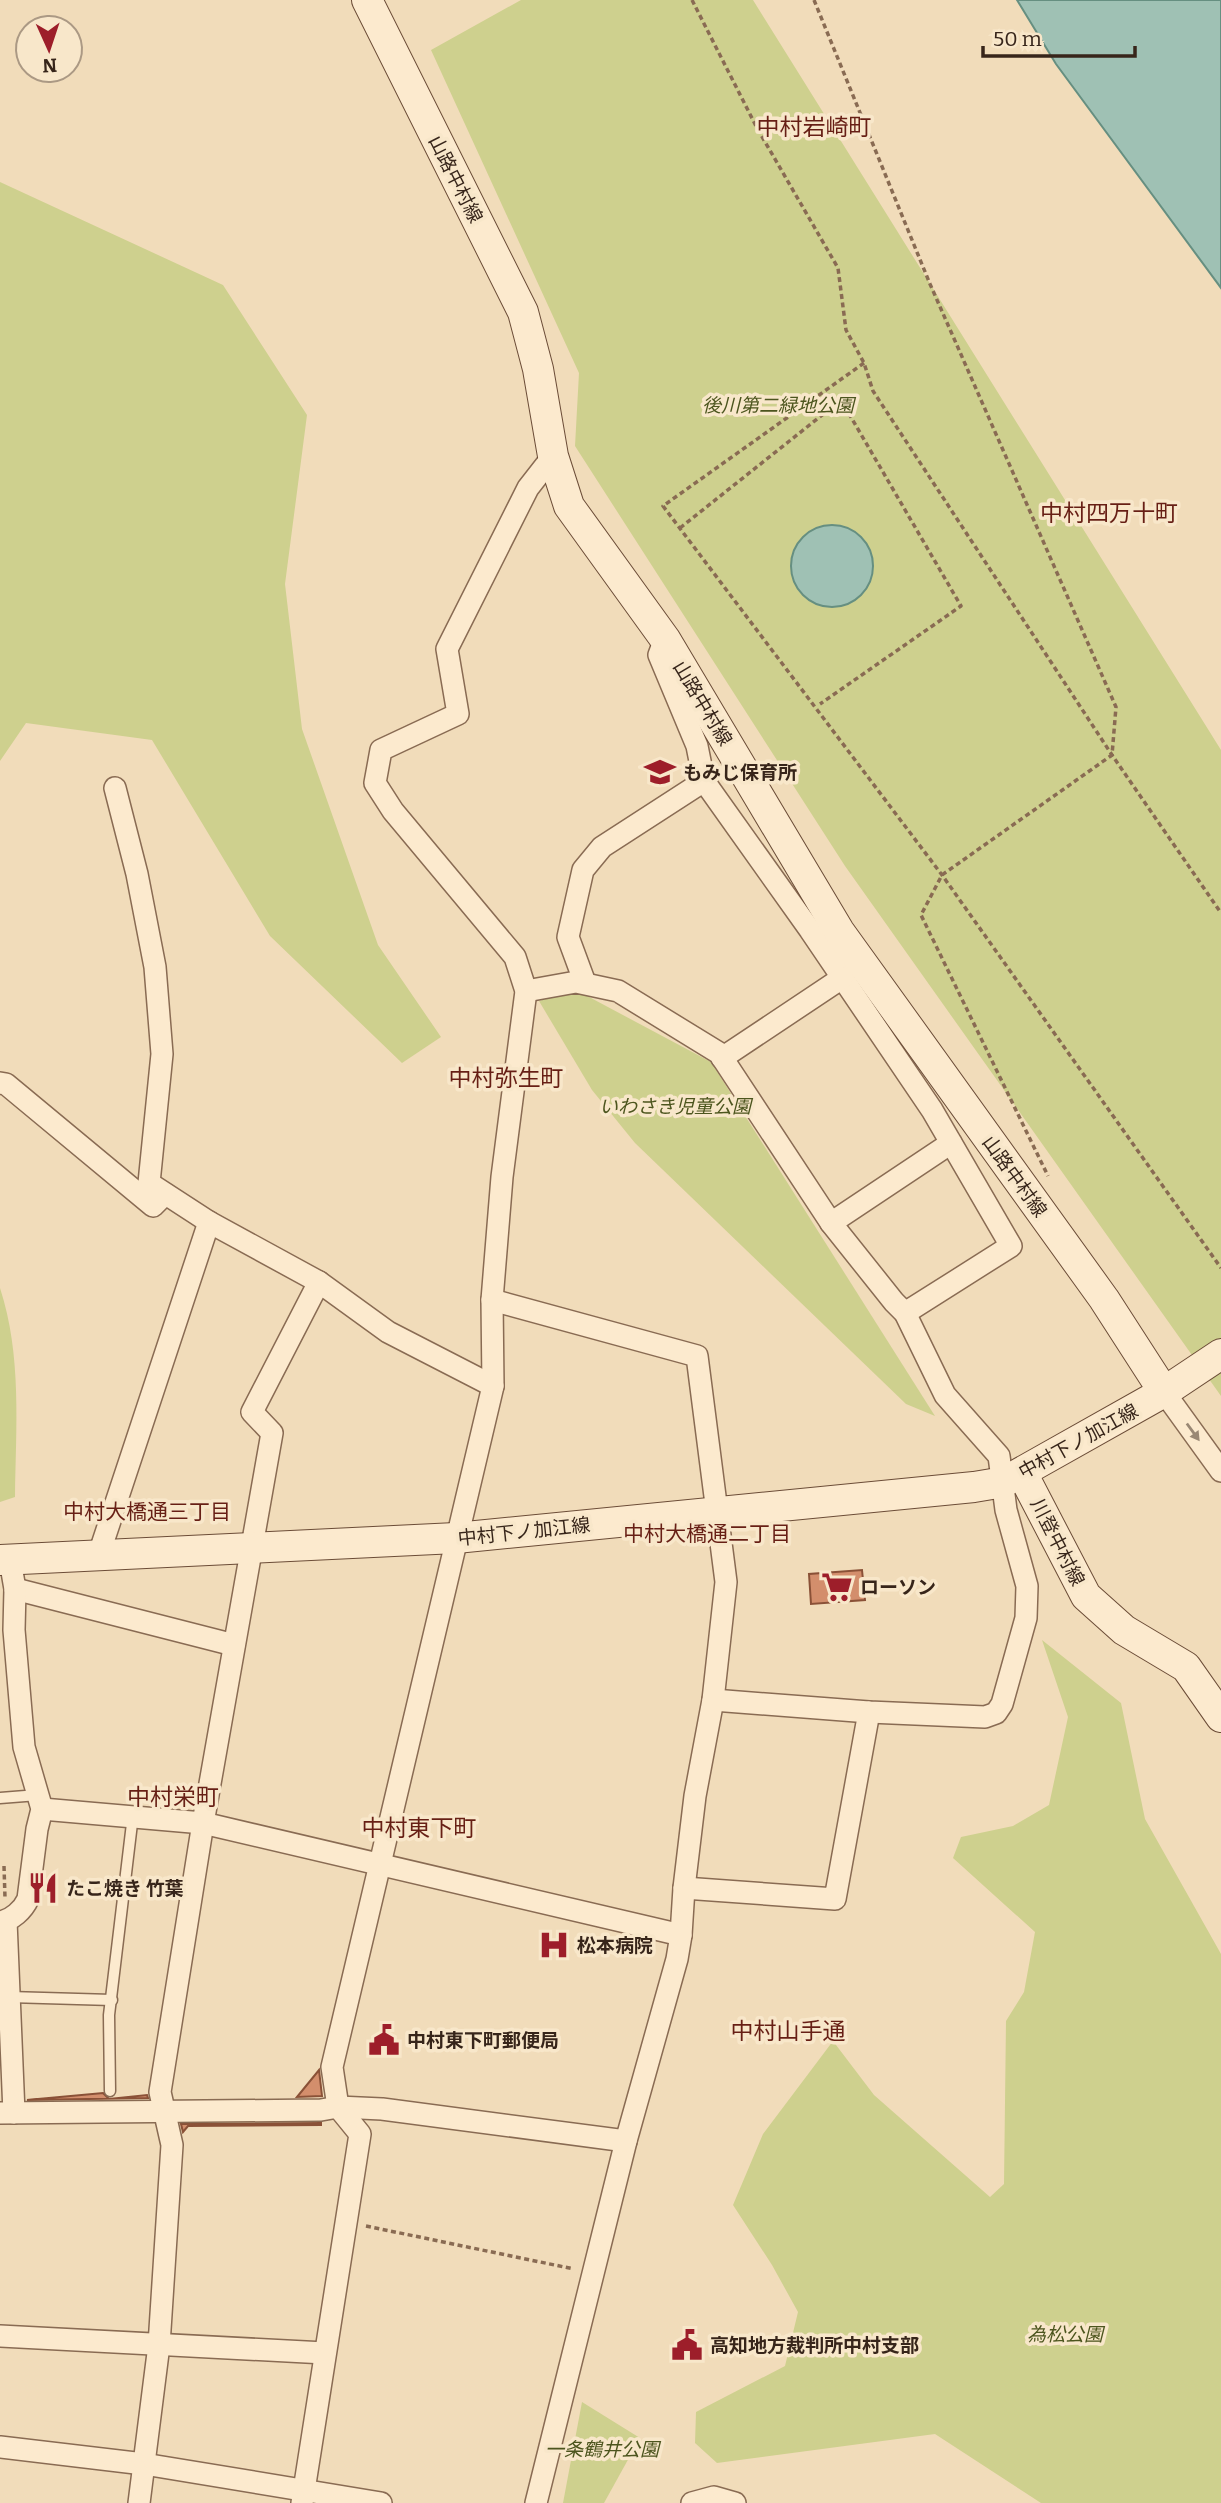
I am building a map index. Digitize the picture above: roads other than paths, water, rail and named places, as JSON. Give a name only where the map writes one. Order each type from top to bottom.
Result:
[{"type":"main road","name":"山路中村線","points":[[367,0],[523,312],[538,369],[553,456],[569,506],[665,639],[839,931],[1104,1299],[1174,1385]]},
{"type":"main road","name":"中村下ノ加江線","points":[[5,1560],[456,1538],[974,1487],[1013,1477],[1174,1385],[1221,1354]]},
{"type":"main road","name":"川登中村線","points":[[1013,1477],[1086,1596],[1124,1630],[1186,1667],[1221,1717]]},
{"type":"street","points":[[303,2496],[360,2134],[338,2107],[332,2067],[493,1386],[492,1300],[502,1177],[526,991],[515,957],[393,811],[375,783],[382,750],[458,714],[447,649],[528,488],[553,456]]},
{"type":"street","points":[[665,639],[659,656],[697,746],[705,781],[932,1110],[1011,1246],[905,1313]]},
{"type":"street","points":[[585,984],[568,937],[583,870],[602,847],[705,781]]},
{"type":"street","points":[[116,788],[137,874],[155,967],[162,1054],[149,1183],[209,1222],[319,1282],[388,1332],[493,1386]]},
{"type":"street","points":[[722,1058],[842,978]]},
{"type":"street","points":[[526,991],[576,982],[618,991],[719,1054],[831,1223],[905,1313],[945,1395],[999,1456],[1013,1477],[1006,1510],[1027,1586],[1026,1618],[1002,1704],[996,1713],[985,1717],[869,1712],[713,1700]]},
{"type":"street","points":[[0,1083],[6,1084],[153,1206],[164,1194]]},
{"type":"street","points":[[831,1223],[951,1143]]},
{"type":"street","points":[[99,1554],[209,1222]]},
{"type":"street","points":[[139,2503],[159,2345],[172,2144],[160,2092],[203,1823],[272,1433],[252,1412],[319,1282]]},
{"type":"street","points":[[492,1300],[697,1356],[726,1582],[713,1700],[695,1796],[677,1959],[626,2141],[536,2503]]},
{"type":"street","points":[[1174,1385],[1221,1471]]},
{"type":"street","points":[[5,1560],[15,1589],[14,1630],[24,1747],[40,1802],[28,1899],[24,1908],[3,1921],[9,1997],[7,2113],[110,2101],[164,2111],[321,2110],[338,2107],[382,2109],[626,2141]]},
{"type":"street","points":[[15,1589],[234,1645]]},
{"type":"street","points":[[684,1888],[835,1899],[869,1712]]},
{"type":"street","points":[[40,1802],[203,1823],[681,1935]]},
{"type":"street","points":[[0,2336],[325,2353]]},
{"type":"street","points":[[0,2447],[144,2464],[303,2496],[381,2503]]},
{"type":"street","points":[[692,2503],[714,2497],[734,2503]]},
{"type":"lane","points":[[0,1798],[40,1802]]},
{"type":"lane","points":[[110,2101],[109,2015],[133,1815]]},
{"type":"lane","points":[[9,1997],[111,2000]]},
{"type":"place","name":"もみじ保育所","points":[[660,772]]},
{"type":"place","name":"ローソン","points":[[837,1587]]},
{"type":"place","name":"たこ焼き 竹葉","points":[[43,1888]]},
{"type":"place","name":"松本病院","points":[[554,1945]]},
{"type":"place","name":"中村東下町郵便局","points":[[384,2040]]},
{"type":"place","name":"高知地方裁判所中村支部","points":[[687,2345]]},
{"type":"district","name":"中村岩崎町","points":[[814,127]]},
{"type":"district","name":"中村四万十町","points":[[1109,513]]},
{"type":"district","name":"中村弥生町","points":[[506,1078]]},
{"type":"district","name":"中村大橋通三丁目","points":[[147,1512]]},
{"type":"district","name":"中村大橋通二丁目","points":[[707,1534]]},
{"type":"district","name":"中村栄町","points":[[173,1797]]},
{"type":"district","name":"中村東下町","points":[[419,1828]]},
{"type":"district","name":"中村山手通","points":[[788,2031]]},
{"type":"park label","name":"後川第二緑地公園","points":[[778,405]]},
{"type":"park label","name":"いわさき児童公園","points":[[675,1106]]},
{"type":"park label","name":"為松公園","points":[[1065,2334]]},
{"type":"park label","name":"一条鶴井公園","points":[[602,2449]]}]
